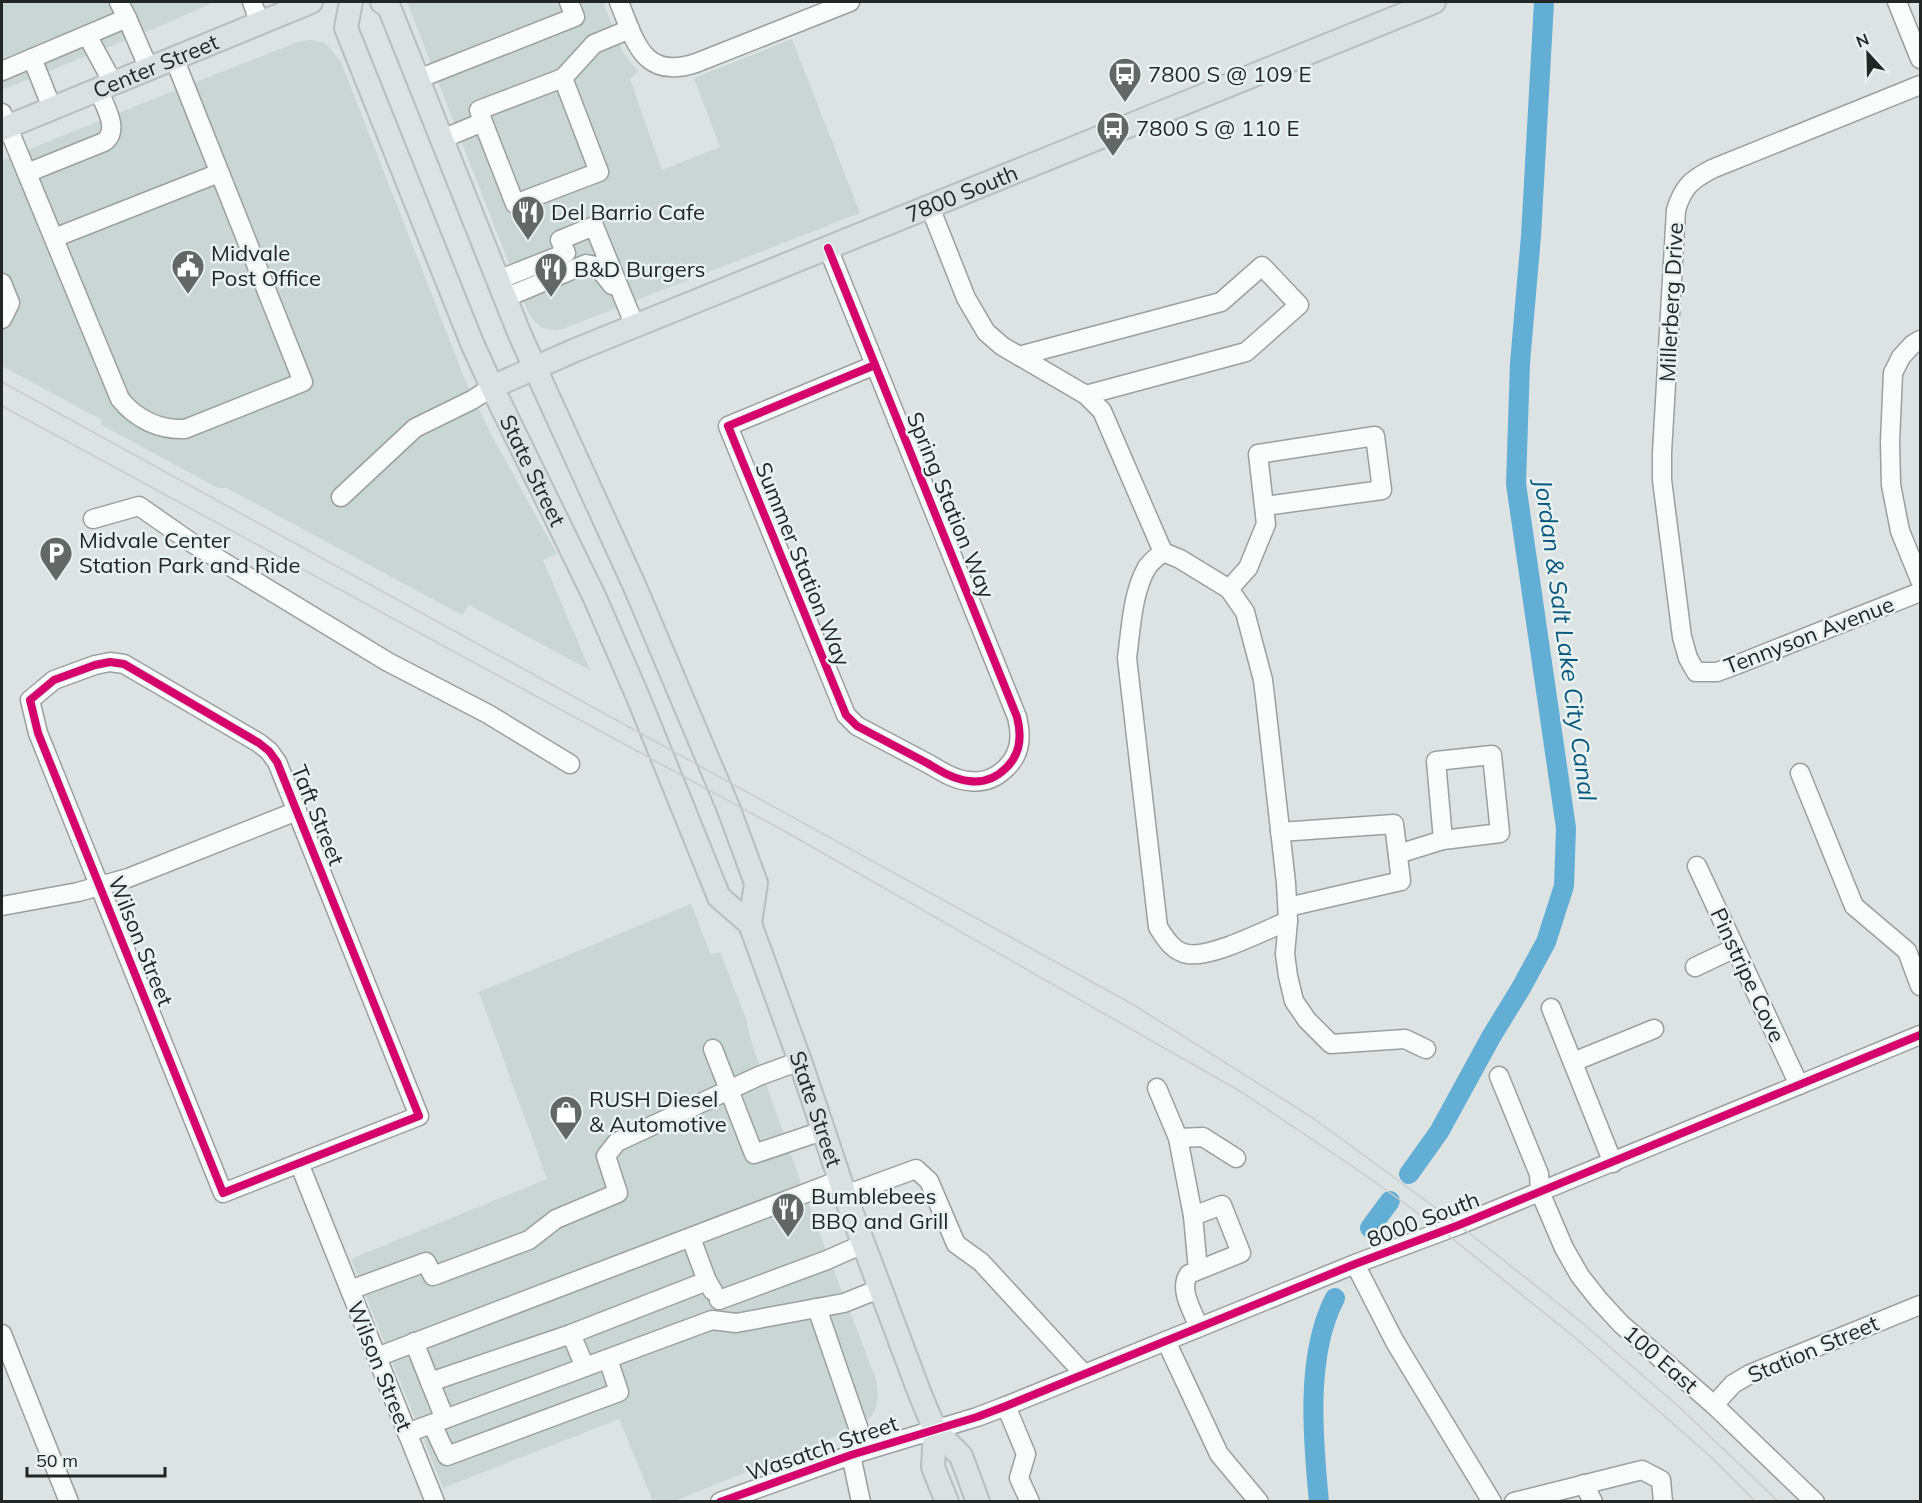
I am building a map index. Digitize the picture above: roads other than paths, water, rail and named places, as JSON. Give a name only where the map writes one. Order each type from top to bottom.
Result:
[{"type":"main road","name":"Center Street","points":[[3,123],[52,108],[311,2]]},
{"type":"main road","name":"State Street","points":[[351,2],[346,28],[429,237],[492,387],[594,596],[646,717],[718,897],[750,924]]},
{"type":"main road","name":"State Street","points":[[382,2],[389,7],[502,289],[635,587],[732,818],[756,883],[750,924],[800,1060],[842,1188],[935,1430],[961,1456],[978,1502]]},
{"type":"main road","name":"7800 South","points":[[492,387],[635,326],[1434,2]]},
{"type":"main road","name":"State Street","points":[[935,1430],[933,1467],[947,1502]]},
{"type":"street","points":[[119,2],[149,69]]},
{"type":"street","points":[[252,2],[260,23]]},
{"type":"street","points":[[619,2],[640,50],[648,60],[670,69],[696,63],[850,2]]},
{"type":"street","points":[[1897,2],[1920,59]]},
{"type":"street","points":[[418,79],[572,9]]},
{"type":"street","points":[[2,70],[126,18]]},
{"type":"street","points":[[562,78],[599,172],[515,204],[479,110],[562,78],[594,44],[630,29]]},
{"type":"street","points":[[27,173],[104,142],[110,137],[112,128],[105,86],[87,35]]},
{"type":"street","points":[[32,58],[52,108]]},
{"type":"street","points":[[3,123],[27,173],[116,392],[138,418],[173,429],[185,429],[303,382],[174,58]]},
{"type":"street","name":"Millerberg Drive","points":[[1696,672],[1688,658],[1682,637],[1662,480],[1676,210],[1681,196],[1687,185],[1712,169],[1920,85]]},
{"type":"street","points":[[442,139],[483,122]]},
{"type":"street","points":[[54,238],[219,173]]},
{"type":"street","points":[[930,207],[966,298],[986,332],[1002,346],[1086,395],[1102,411],[1162,552],[1180,559],[1230,589],[1245,612],[1263,681],[1288,914],[1285,954],[1294,1001],[1307,1020],[1331,1044],[1405,1039],[1426,1049]]},
{"type":"street","points":[[502,289],[566,254],[560,240],[594,226],[635,326]]},
{"type":"street","name":"Spring Station Way","points":[[828,248],[1017,717],[1020,732],[1019,748],[1012,763],[1001,774],[984,781],[967,782],[949,775],[857,726],[846,715]]},
{"type":"street","points":[[502,289],[586,264],[597,266],[607,281],[622,294]]},
{"type":"street","points":[[1020,356],[1221,302],[1262,266],[1299,305],[1246,352],[1086,395]]},
{"type":"street","points":[[2,283],[10,303],[2,319]]},
{"type":"street","points":[[1920,340],[1901,357],[1893,373],[1890,441],[1891,485],[1900,531],[1920,580]]},
{"type":"street","name":"Summer Station Way","points":[[846,715],[728,426],[875,365]]},
{"type":"street","points":[[341,497],[415,428],[472,400],[492,387]]},
{"type":"street","points":[[1230,589],[1248,568],[1266,524],[1258,454],[1375,436],[1382,490],[1264,506]]},
{"type":"street","points":[[93,519],[138,506],[192,543],[388,662],[482,711],[570,764]]},
{"type":"street","points":[[1162,552],[1147,567],[1140,583],[1127,658],[1158,927],[1169,944],[1186,954],[1205,954],[1288,914],[1401,881],[1394,824],[1280,832]]},
{"type":"street","name":"Tennyson Avenue","points":[[1696,672],[1717,672],[1920,592]]},
{"type":"street","name":"Taft Street","points":[[30,700],[54,680],[103,663],[124,664],[259,743],[277,762],[419,1116],[299,1163]]},
{"type":"street","name":"Wilson Street","points":[[30,700],[38,732],[223,1193],[299,1163],[435,1502]]},
{"type":"street","points":[[1398,854],[1443,840],[1500,833],[1492,755],[1436,761],[1443,840]]},
{"type":"street","points":[[1800,773],[1854,906],[1906,951],[1920,986]]},
{"type":"street","points":[[2,906],[100,887],[128,878],[297,811]]},
{"type":"street","name":"Pinstripe Cove","points":[[1697,866],[1799,1085]]},
{"type":"street","points":[[1695,967],[1735,948]]},
{"type":"street","points":[[1551,1008],[1613,1162]]},
{"type":"street","points":[[1573,1062],[1654,1029]]},
{"type":"street","name":"8000 South","points":[[935,1430],[1006,1406],[1355,1264],[1460,1225],[1920,1035]]},
{"type":"street","points":[[713,1049],[754,1154],[822,1131]]},
{"type":"street","points":[[350,1290],[426,1262],[433,1276],[529,1240],[556,1219],[618,1193],[606,1156],[617,1142],[800,1060]]},
{"type":"street","name":"100 East","points":[[1499,1076],[1539,1174],[1540,1192],[1564,1248],[1580,1276],[1621,1324],[1714,1405],[1815,1502]]},
{"type":"street","points":[[1157,1088],[1178,1138],[1192,1216],[1198,1270]]},
{"type":"street","points":[[1178,1138],[1203,1137],[1236,1158]]},
{"type":"street","points":[[377,1357],[691,1238],[842,1188],[916,1169],[929,1180],[956,1244],[981,1262],[1084,1374]]},
{"type":"street","points":[[1192,1216],[1222,1205],[1240,1253],[1189,1274],[1184,1280],[1185,1290],[1200,1327]]},
{"type":"street","points":[[691,1238],[707,1281],[719,1300]]},
{"type":"street","points":[[719,1300],[863,1245]]},
{"type":"street","points":[[1355,1264],[1395,1342],[1492,1502]]},
{"type":"street","points":[[430,1382],[571,1334],[707,1281]]},
{"type":"street","points":[[407,1433],[712,1320],[735,1323],[844,1303],[879,1289]]},
{"type":"street","points":[[712,1320],[719,1300]]},
{"type":"street","name":"Station Street","points":[[1714,1405],[1734,1384],[1750,1374],[1920,1305]]},
{"type":"street","points":[[817,1308],[859,1453],[861,1502]]},
{"type":"street","points":[[2,1334],[69,1502]]},
{"type":"street","points":[[571,1334],[585,1367]]},
{"type":"street","points":[[1166,1341],[1219,1454],[1259,1502]]},
{"type":"street","points":[[414,1342],[430,1382],[447,1456],[619,1392],[608,1359]]},
{"type":"street","points":[[1006,1406],[1026,1454],[1019,1478],[1030,1502]]},
{"type":"street","name":"Wasatch Street","points":[[725,1501],[859,1453],[935,1430]]},
{"type":"street","points":[[1514,1502],[1641,1470],[1661,1480],[1663,1502]]},
{"type":"street","points":[[1584,1484],[1593,1502]]},
{"type":"waterway","name":"Jordan & Salt Lake City Canal","points":[[1409,1174],[1439,1132],[1546,942],[1564,886],[1566,828],[1516,484],[1520,363],[1531,236],[1544,2]]},
{"type":"waterway","name":"Jordan & Salt Lake City Canal","points":[[1370,1228],[1390,1201]]},
{"type":"waterway","name":"Jordan & Salt Lake City Canal","points":[[1319,1502],[1314,1425],[1315,1371],[1325,1321],[1335,1298]]},
{"type":"tram line","points":[[2,382],[1134,1005],[1313,1118],[1459,1225],[1580,1321],[1677,1405],[1779,1502]]},
{"type":"tram line","points":[[2,406],[786,832],[1243,1093],[1358,1170],[1443,1231],[1573,1336],[1710,1456],[1756,1502]]},
{"type":"place","name":"7800 S @ 109 E","points":[[1125,103]]},
{"type":"place","name":"7800 S @ 110 E","points":[[1113,157]]},
{"type":"place","name":"Del Barrio Cafe","points":[[528,241]]},
{"type":"place","name":"Midvale Post Office","points":[[188,295]]},
{"type":"place","name":"B&D Burgers","points":[[551,298]]},
{"type":"place","name":"Midvale Center Station Park and Ride","points":[[56,582]]},
{"type":"place","name":"RUSH Diesel & Automotive","points":[[566,1141]]},
{"type":"place","name":"Bumblebees BBQ and Grill","points":[[788,1238]]}]
